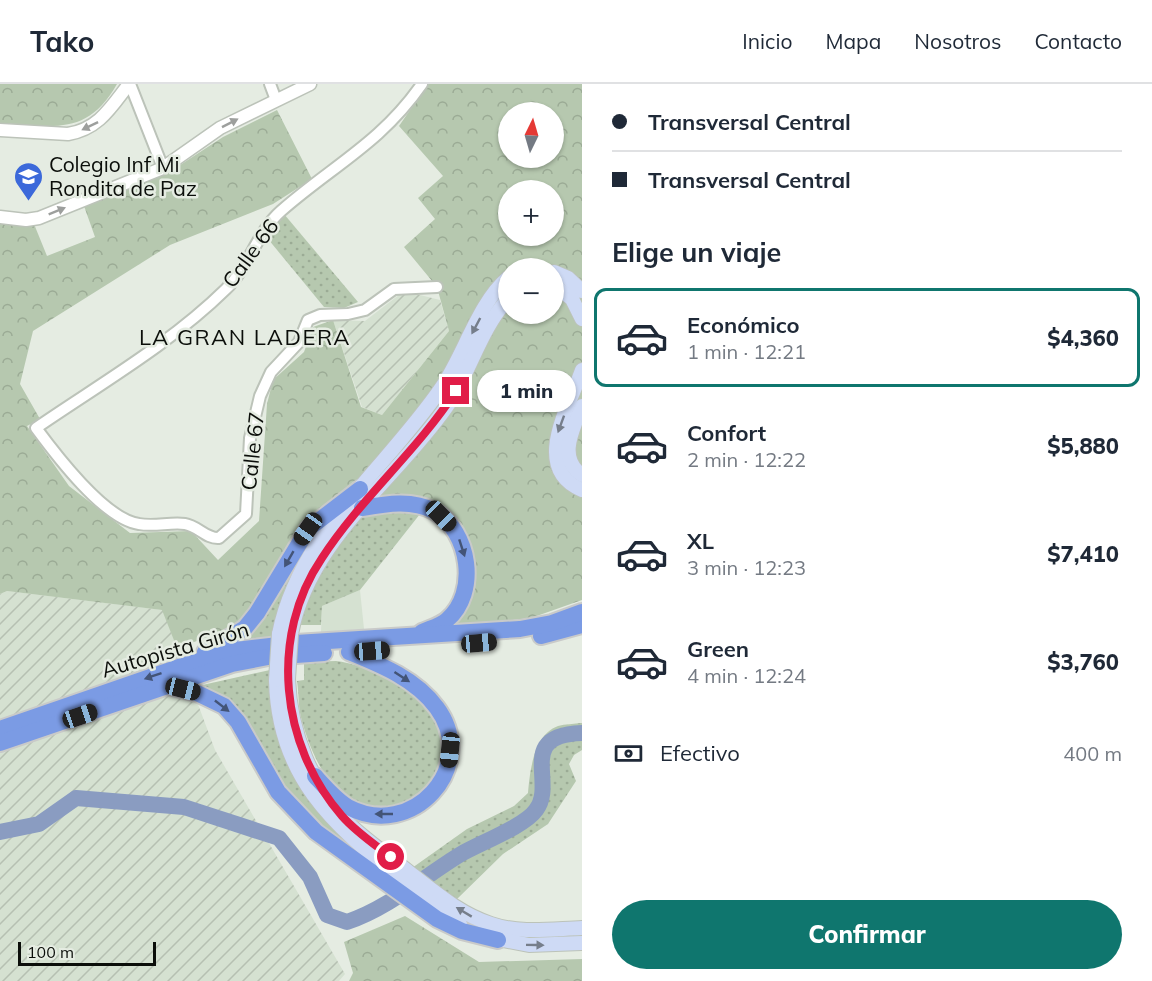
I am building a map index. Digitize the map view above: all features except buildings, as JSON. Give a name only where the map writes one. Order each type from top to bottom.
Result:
[{"type":"highway","points":[[179,667],[245,628],[257,613],[308,529],[360,489]]},
{"type":"highway","points":[[362,508],[401,503],[433,510],[451,525],[463,548],[467,575],[460,602],[454,611],[436,627],[395,638]]},
{"type":"highway","name":"Autopista Girón","points":[[0,729],[179,667],[259,646],[520,629],[552,623],[582,612]]},
{"type":"highway","name":"Autopista Girón","points":[[0,743],[254,659],[515,640],[554,634],[582,625]]},
{"type":"highway","points":[[315,776],[349,807],[370,814],[388,815],[410,810],[428,799],[437,788],[448,764],[448,730],[437,707],[398,674],[349,652]]},
{"type":"highway","points":[[168,686],[197,693],[224,706],[233,715],[269,778],[290,807],[316,832],[399,878],[426,899],[456,928],[498,940]]},
{"type":"main road","points":[[564,276],[582,291]]},
{"type":"main road","points":[[399,878],[350,838],[310,791],[293,757],[282,726],[286,602],[303,566],[325,530],[420,417],[442,386],[498,289]]},
{"type":"main road","points":[[564,293],[572,299],[582,320]]},
{"type":"main road","points":[[285,634],[312,574],[362,508],[447,405],[498,313]]},
{"type":"main road","points":[[582,370],[560,426],[555,447],[560,471],[572,484],[582,490]]},
{"type":"main road","points":[[582,406],[568,447],[572,466],[582,475]]},
{"type":"main road","points":[[282,680],[294,725],[315,776],[348,823],[399,878]]},
{"type":"main road","points":[[426,899],[506,928],[582,928]]},
{"type":"main road","points":[[498,940],[529,945],[582,943]]},
{"type":"street","points":[[0,130],[68,134],[78,132],[98,123],[129,84],[163,168]]},
{"type":"street","points":[[270,84],[276,100]]},
{"type":"street","points":[[0,217],[26,220],[39,218],[163,168],[220,128],[310,84]]},
{"type":"street","name":"Calle 66","points":[[213,538],[189,525],[138,524],[125,519],[70,473],[36,428],[175,334],[217,297],[235,279],[275,217],[371,142],[394,120],[422,84]]},
{"type":"street","name":"Calle 67","points":[[213,538],[219,538],[246,514],[250,438],[260,396],[271,372],[299,342],[308,320],[320,315],[348,314],[365,310],[394,289],[437,287]]},
{"type":"shaded area","points":[[404,291],[440,300],[449,331],[382,415],[362,407],[333,320],[365,321]]},
{"type":"shaded area","points":[[360,590],[364,629],[321,632],[322,606]]},
{"type":"shaded area","points":[[7,591],[163,610],[215,750],[345,974],[339,981],[0,981],[0,594]]},
{"type":"green space","points":[[0,84],[117,84],[106,101],[94,113],[81,120],[52,126],[36,126],[0,123]]},
{"type":"green space","points":[[428,84],[582,84],[582,600],[531,618],[452,627],[467,604],[457,524],[383,498],[353,482],[303,524],[247,613],[228,630],[177,648],[162,610],[7,591],[0,594],[0,223],[34,224],[47,256],[95,237],[84,206],[168,173],[223,137],[277,110],[312,179],[273,204],[170,245],[33,331],[20,384],[40,419],[27,426],[69,486],[130,533],[191,531],[218,560],[259,521],[267,404],[273,380],[304,352],[313,327],[333,320],[361,407],[382,415],[449,331],[437,287],[404,247],[435,219],[418,198],[443,176],[399,126]]},
{"type":"green space","points":[[284,214],[358,302],[344,308],[324,307],[268,239]]},
{"type":"green space","points":[[409,510],[420,514],[360,590],[322,606],[321,625],[301,625],[315,579],[333,552],[364,515]]},
{"type":"green space","points":[[300,551],[283,594],[271,637],[241,642],[269,610]]},
{"type":"green space","points":[[336,661],[358,666],[389,679],[417,699],[438,722],[442,731],[444,751],[439,769],[430,784],[418,796],[402,804],[384,807],[366,805],[339,792],[325,774],[313,753],[305,731],[300,712],[297,681],[304,680],[304,662]]},
{"type":"green space","points":[[270,670],[274,719],[312,802],[327,823],[393,878],[331,836],[287,794],[238,713],[198,686]]},
{"type":"green space","points":[[582,723],[582,750],[574,755],[569,764],[576,781],[548,824],[503,854],[456,900],[412,868],[467,829],[514,806],[528,793],[534,755],[543,737],[558,726]]},
{"type":"green space","points":[[405,916],[479,962],[582,959],[582,981],[349,981],[353,973],[344,942]]},
{"type":"waterway","points":[[0,832],[39,824],[76,798],[184,807],[279,838],[310,877],[327,915],[347,922],[377,909],[461,854],[512,828],[530,816],[541,799],[544,751],[550,742],[562,736],[582,733]]},
{"type":"place","name":"Colegio Inf Mi Rondita de Paz","points":[[28,202]]},
{"type":"district","name":"LA GRAN LADERA","points":[[245,337]]},
{"type":"route","points":[[391,857],[357,831],[341,815],[307,760],[291,710],[288,664],[291,634],[304,587],[322,557],[434,423],[456,391]]}]
